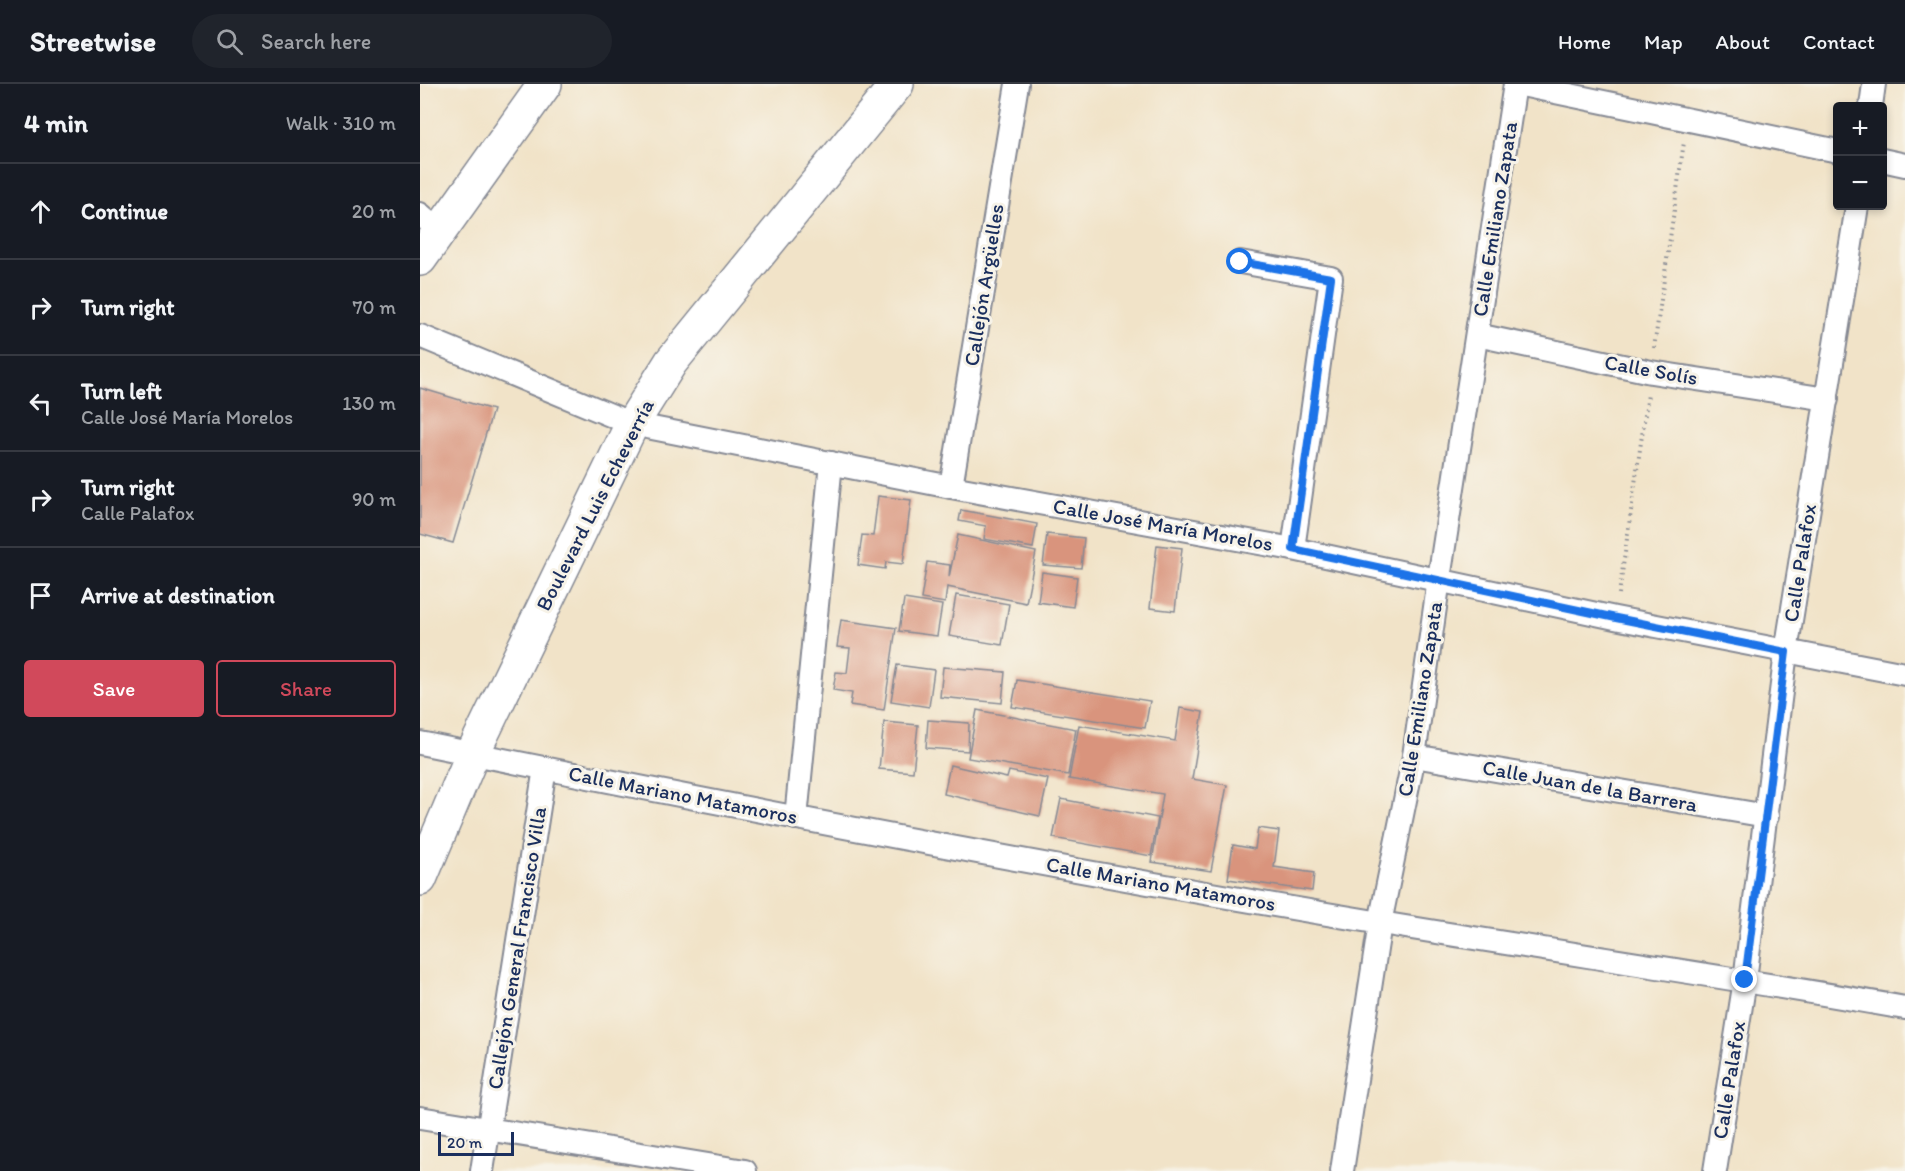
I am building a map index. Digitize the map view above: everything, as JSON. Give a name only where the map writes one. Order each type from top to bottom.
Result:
[{"type":"main road","points":[[420,259],[430,223],[546,84]]},
{"type":"main road","name":"Boulevard Luis Echeverría","points":[[423,861],[632,424],[671,362],[897,84]]},
{"type":"street","name":"Callejón Argüelles","points":[[951,487],[1017,84]]},
{"type":"street","points":[[1516,84],[1833,150]]},
{"type":"street","name":"Calle Emiliano Zapata","points":[[1342,1171],[1380,923],[1414,756],[1439,579],[1516,84]]},
{"type":"street","points":[[1872,102],[1874,84]]},
{"type":"street","points":[[1887,161],[1905,165]]},
{"type":"street","name":"Calle Palafox","points":[[1715,1171],[1745,980],[1786,652],[1856,210]]},
{"type":"street","points":[[1240,262],[1331,278],[1293,549]]},
{"type":"street","name":"Calle Solís","points":[[1477,335],[1651,372],[1827,399]]},
{"type":"street","name":"Calle José María Morelos","points":[[420,336],[632,424],[951,487],[1293,549],[1616,618],[1905,674]]},
{"type":"street","points":[[796,818],[831,463]]},
{"type":"street","name":"Calle Mariano Matamoros","points":[[420,742],[796,818],[1380,923],[1745,980],[1905,1008]]},
{"type":"street","name":"Calle Juan de la Barrera","points":[[1414,756],[1767,816]]},
{"type":"street","name":"Callejón General Francisco Villa","points":[[489,1128],[545,768]]},
{"type":"street","points":[[420,1118],[745,1171]]},
{"type":"street","points":[[482,1171],[489,1128]]},
{"type":"building","points":[[420,388],[493,410],[453,543],[420,534]]},
{"type":"building","points":[[878,496],[911,500],[903,564],[886,562],[885,569],[858,565],[862,535],[873,536]]},
{"type":"building","points":[[961,510],[1037,524],[1033,548],[984,539],[986,526],[959,521]]},
{"type":"building","points":[[1047,534],[1084,538],[1081,568],[1043,565]]},
{"type":"building","points":[[958,535],[1036,552],[1026,603],[947,587],[945,603],[921,599],[927,562],[950,565],[949,577]]},
{"type":"building","points":[[1157,545],[1182,548],[1175,611],[1150,608]]},
{"type":"building","points":[[1042,572],[1077,577],[1073,607],[1038,602]]},
{"type":"building","points":[[956,595],[1009,604],[1002,645],[949,636]]},
{"type":"building","points":[[904,599],[942,605],[937,636],[899,631]]},
{"type":"building","points":[[841,620],[896,628],[884,710],[850,705],[852,693],[833,690],[836,672],[847,673],[850,648],[837,647]]},
{"type":"building","points":[[897,665],[934,670],[929,707],[891,701]]},
{"type":"building","points":[[943,667],[1005,672],[1002,703],[940,697]]},
{"type":"building","points":[[1017,680],[1150,701],[1145,728],[1012,707]]},
{"type":"building","points":[[1180,708],[1203,712],[1192,779],[1227,785],[1211,871],[1152,862],[1163,794],[1069,779],[1079,725],[1175,741]]},
{"type":"building","points":[[977,710],[1076,729],[1068,775],[968,758]]},
{"type":"building","points":[[928,720],[969,723],[968,751],[926,748]]},
{"type":"building","points":[[884,722],[918,725],[913,772],[879,769]]},
{"type":"building","points":[[950,765],[1007,778],[1009,771],[1048,779],[1040,816],[944,794]]},
{"type":"building","points":[[1061,799],[1158,818],[1151,856],[1053,838]]},
{"type":"building","points":[[1258,828],[1279,831],[1274,867],[1314,873],[1312,891],[1228,879],[1233,845],[1255,849]]},
{"type":"route","points":[[1240,262],[1331,278],[1293,549],[1786,652],[1745,980]]}]
